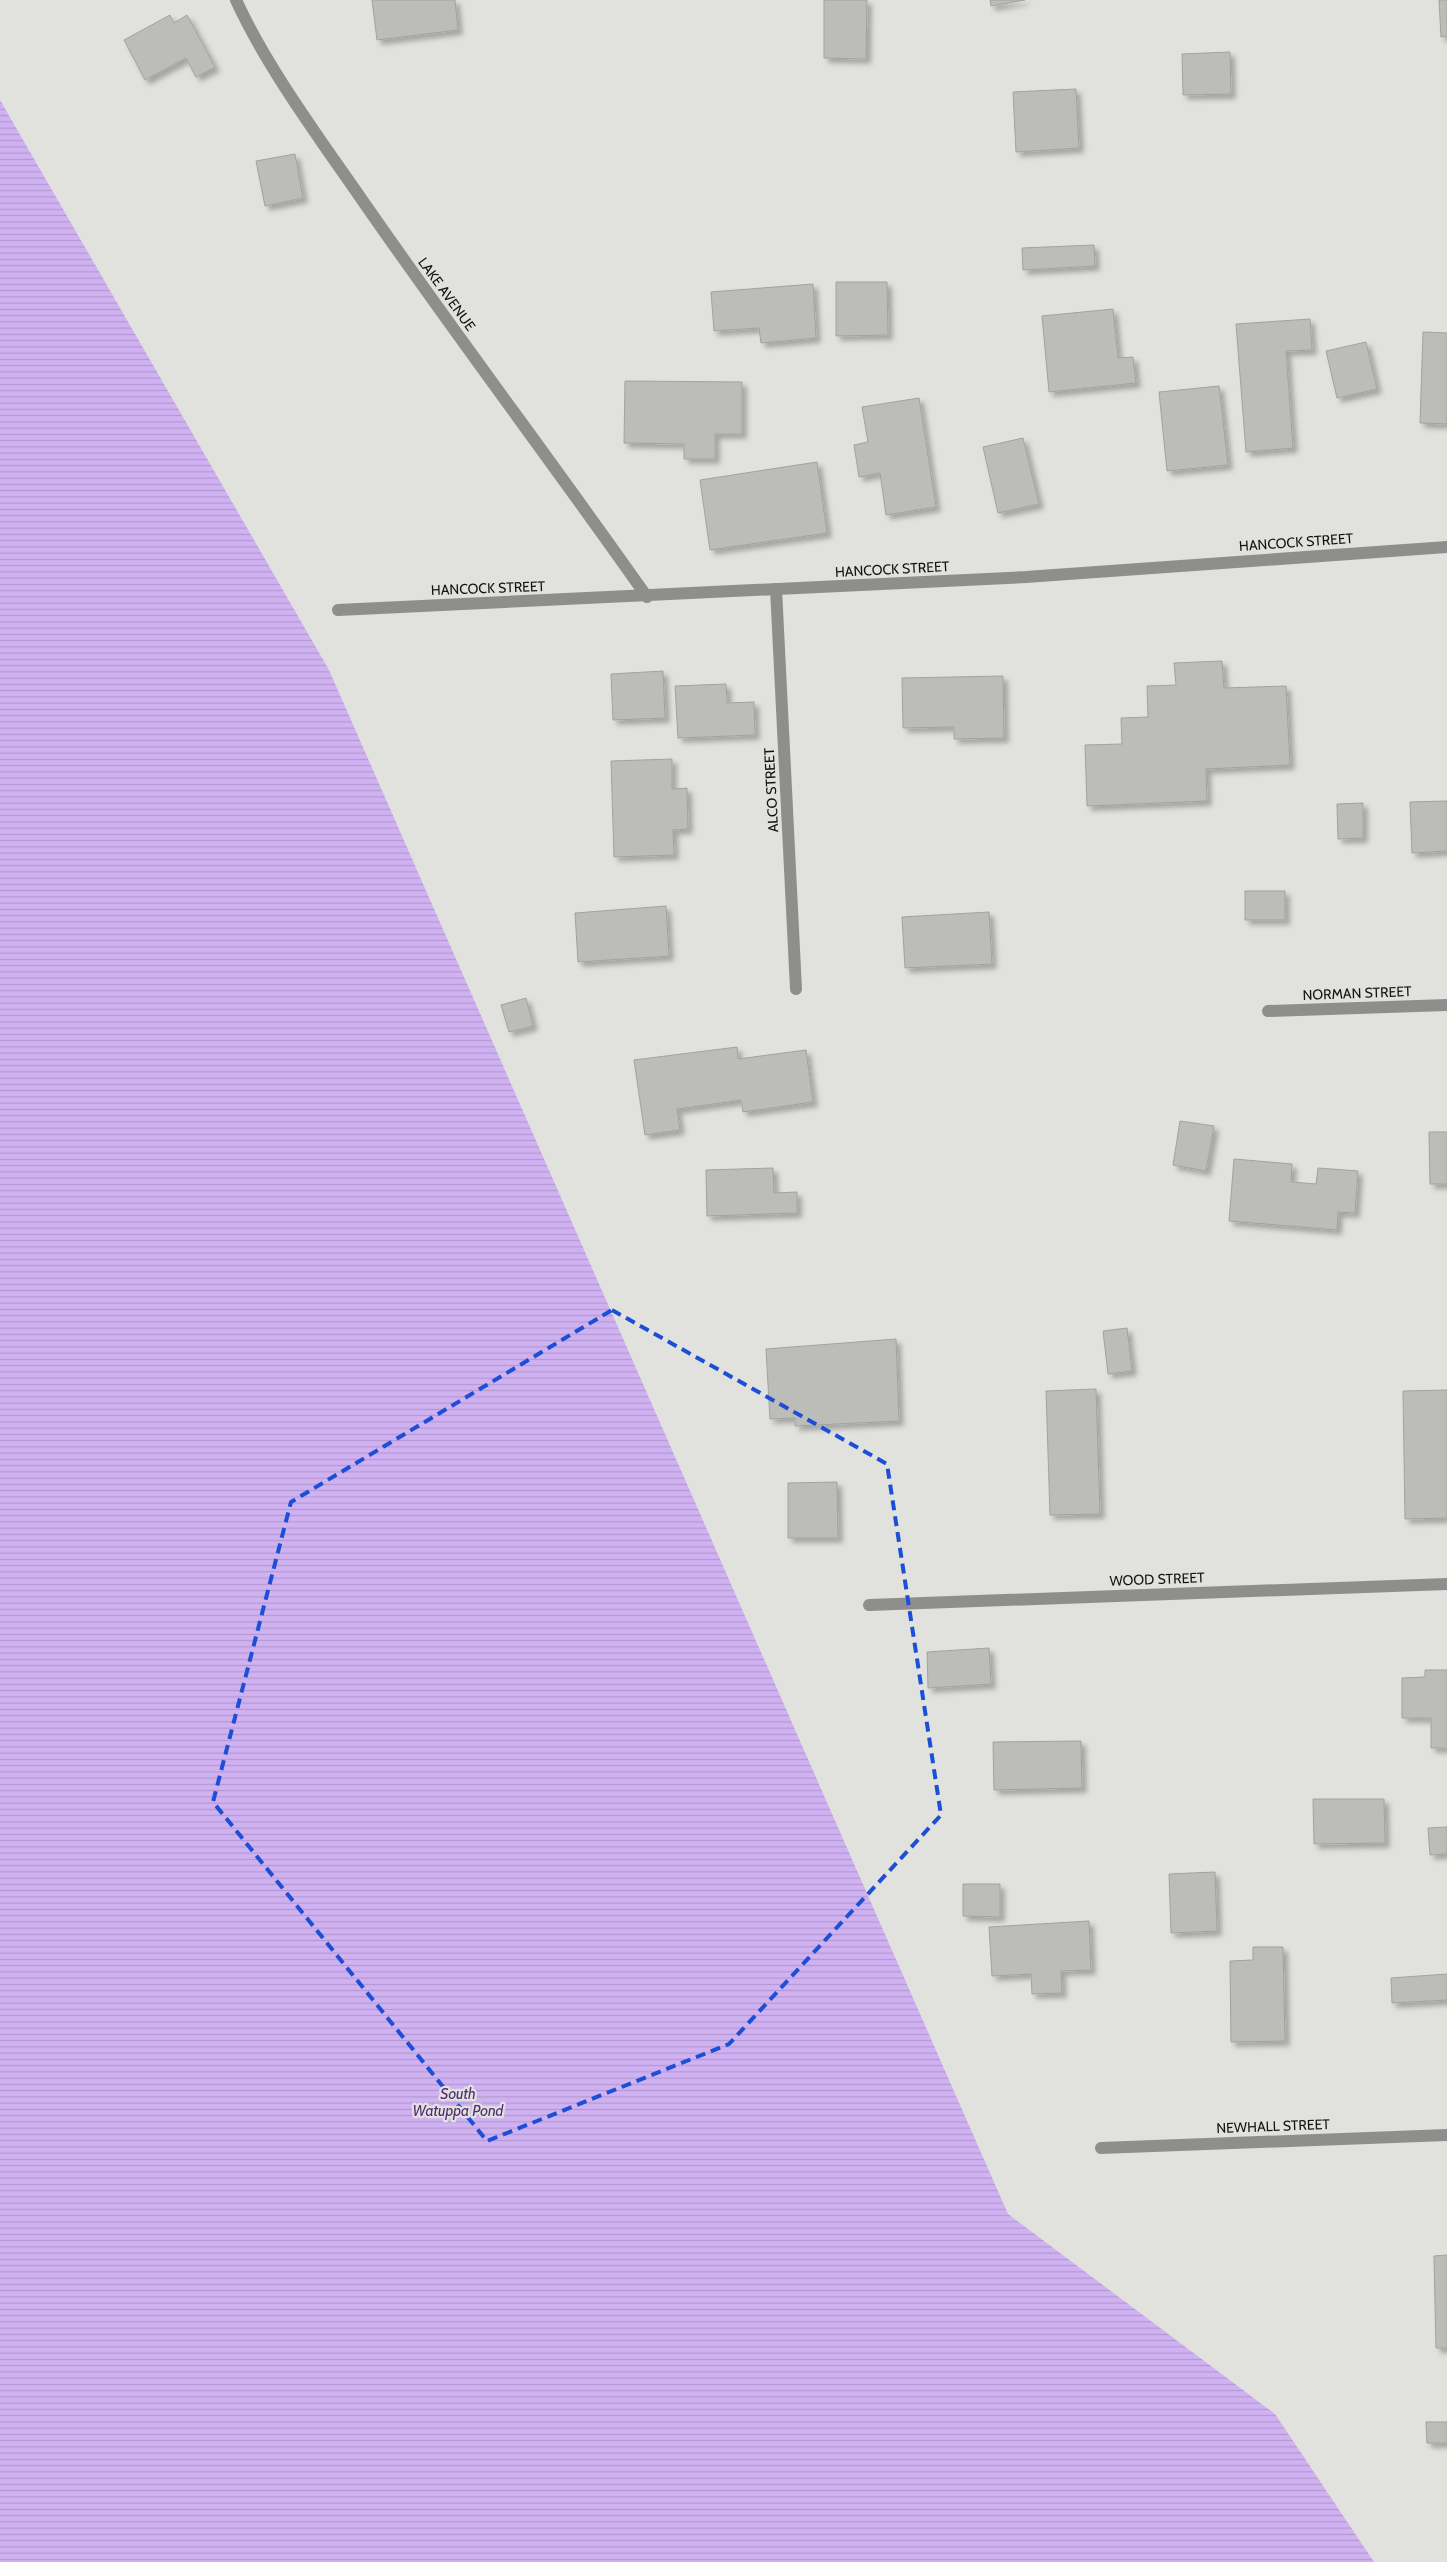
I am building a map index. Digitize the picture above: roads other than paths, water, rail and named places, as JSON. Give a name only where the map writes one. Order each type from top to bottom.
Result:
[{"type":"street","name":"LAKE AVENUE","points":[[236,0],[264,51],[317,135],[425,291],[647,597]]},
{"type":"street","name":"HANCOCK STREET","points":[[338,610],[647,597],[1026,577],[1447,547]]},
{"type":"street","name":"ALCO STREET","points":[[776,589],[796,989]]},
{"type":"street","name":"NORMAN STREET","points":[[1268,1011],[1447,1005]]},
{"type":"street","name":"WOOD STREET","points":[[869,1605],[1447,1584]]},
{"type":"street","name":"NEWHALL STREET","points":[[1101,2148],[1447,2135]]},
{"type":"water","name":"South Watuppa Pond","points":[[0,100],[329,670],[1008,2214],[1275,2414],[1374,2562],[0,2562]]}]
